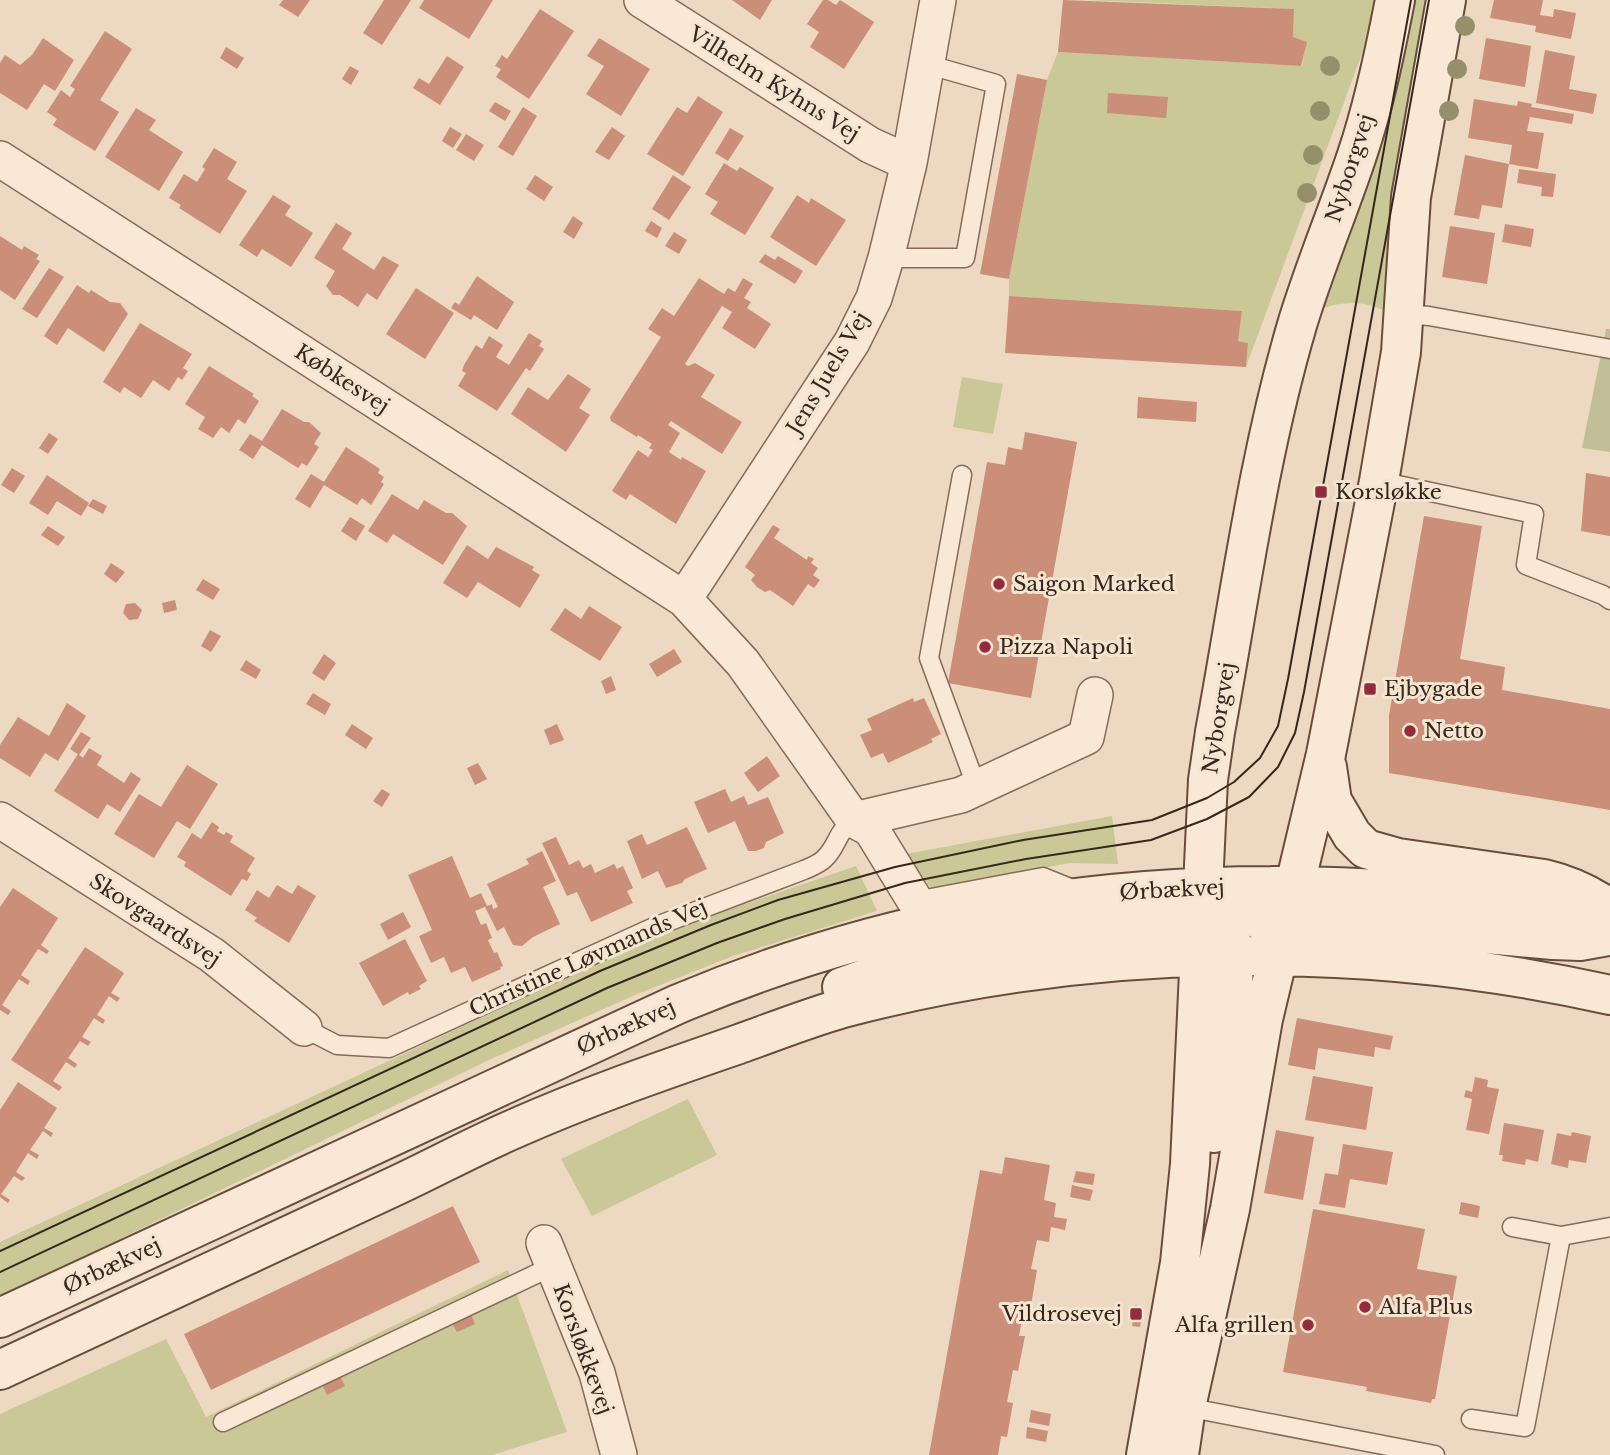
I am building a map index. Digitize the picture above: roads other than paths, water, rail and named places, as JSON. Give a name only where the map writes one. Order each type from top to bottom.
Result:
[{"type":"main road","name":"Nyborgvej","points":[[1223,923],[1228,830],[1279,507],[1297,326],[1313,273],[1358,153],[1382,66],[1395,0]]},
{"type":"main road","points":[[1186,1407],[1230,1209],[1258,1047],[1326,754],[1380,481],[1401,352],[1411,197],[1446,0]]},
{"type":"main road","points":[[1326,754],[1327,778],[1332,800],[1352,835],[1366,849],[1398,858],[1565,884],[1610,909]]},
{"type":"main road","points":[[1292,903],[1394,889],[1522,905],[1610,924]]},
{"type":"main road","name":"Ørbækvej","points":[[0,1318],[678,1004],[729,983],[851,942],[922,911],[1017,905],[1088,895],[1223,923]]},
{"type":"main road","points":[[1292,903],[1388,924],[1553,940],[1580,941],[1610,935]]},
{"type":"main road","name":"Ørbækvej","points":[[0,1370],[515,1129],[643,1078],[839,1009],[939,986],[1019,972],[1100,964],[1292,903]]},
{"type":"main road","points":[[1223,923],[1279,957],[1346,958],[1459,970],[1610,995]]},
{"type":"main road","points":[[1179,1455],[1205,1209],[1221,1078],[1232,1020],[1223,923]]},
{"type":"main road","points":[[1146,1455],[1180,1263],[1190,1164],[1223,923]]},
{"type":"street","name":"Vilhelm Kyhns Vej","points":[[642,0],[870,145],[909,163]]},
{"type":"street","name":"Jens Juels Vej","points":[[684,599],[852,342],[874,298],[909,163],[937,0]]},
{"type":"street","name":"Købkesvej","points":[[0,159],[684,599]]},
{"type":"street","points":[[684,599],[743,663],[854,820],[871,829],[922,911]]},
{"type":"street","points":[[854,820],[961,795],[1086,737],[1094,695]]},
{"type":"street","name":"Skovgaardsvej","points":[[0,820],[212,955],[304,1028]]},
{"type":"street","name":"Korsløkkevej","points":[[548,1255],[597,1373],[619,1455]]},
{"type":"lane","points":[[886,258],[965,258],[996,84],[926,64]]},
{"type":"lane","points":[[1405,314],[1610,349]]},
{"type":"lane","points":[[962,475],[929,658],[977,788]]},
{"type":"lane","points":[[1380,481],[1534,514],[1526,565],[1610,600]]},
{"type":"lane","name":"Christine Løvmands Vej","points":[[304,1028],[337,1045],[389,1048],[653,927],[804,870],[823,860],[836,845],[842,828],[854,820]]},
{"type":"lane","points":[[1512,1227],[1560,1236],[1610,1227]]},
{"type":"lane","points":[[1471,1419],[1525,1427],[1560,1236]]},
{"type":"lane","points":[[223,1422],[548,1255]]},
{"type":"lane","points":[[1186,1407],[1435,1455]]},
{"type":"tram line","points":[[0,1251],[600,971],[711,925],[778,900],[895,867],[1023,840],[1152,820],[1207,798],[1234,782],[1260,758],[1278,726],[1411,0]]},
{"type":"tram line","points":[[0,1272],[607,988],[717,943],[785,919],[905,883],[1026,859],[1151,840],[1207,819],[1249,797],[1278,767],[1295,733],[1429,0]]},
{"type":"place","name":"Korsløkke","points":[[1321,492]]},
{"type":"place","name":"Saigon Marked","points":[[999,584]]},
{"type":"place","name":"Pizza Napoli","points":[[985,647]]},
{"type":"place","name":"Ejbygade","points":[[1370,689]]},
{"type":"place","name":"Netto","points":[[1410,731]]},
{"type":"place","name":"Alfa Plus","points":[[1365,1307]]},
{"type":"place","name":"Vildrosevej","points":[[1136,1314]]},
{"type":"place","name":"Alfa grillen","points":[[1308,1325]]}]
